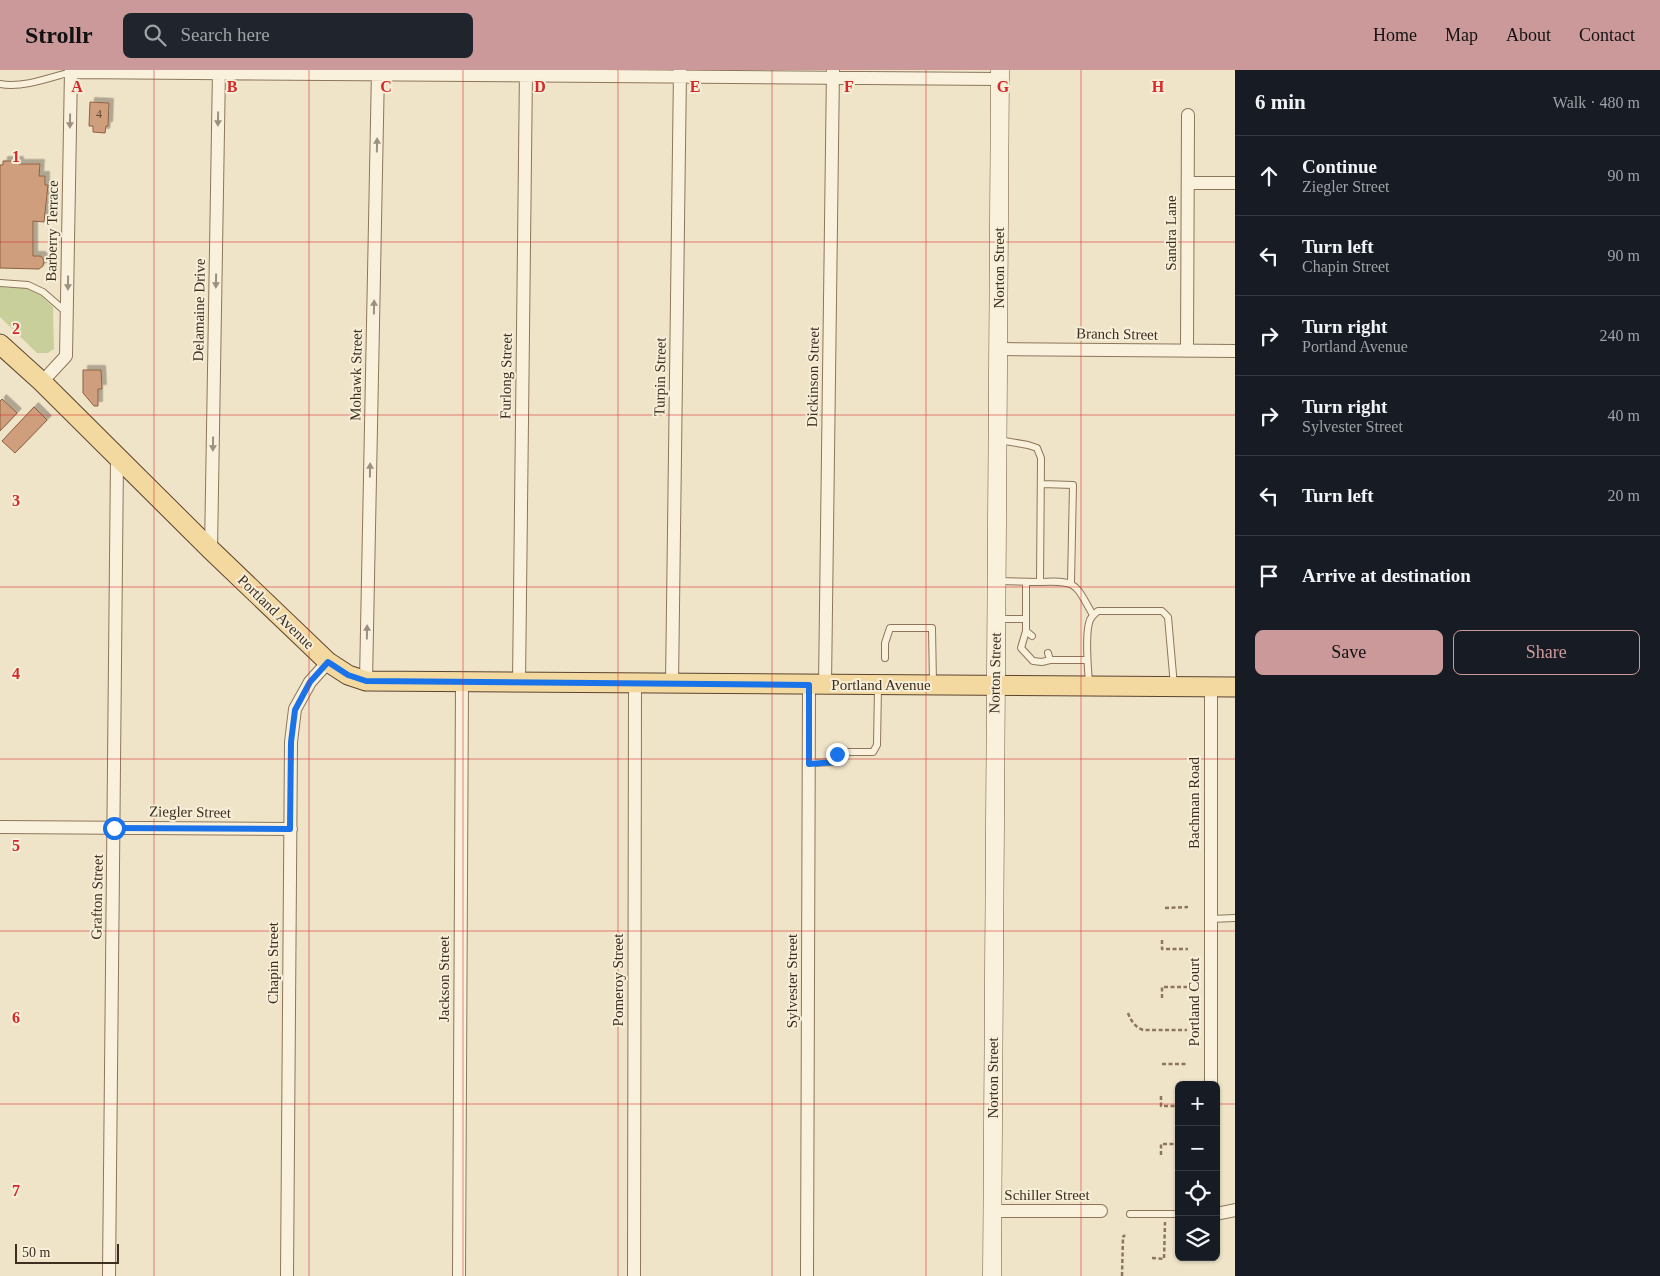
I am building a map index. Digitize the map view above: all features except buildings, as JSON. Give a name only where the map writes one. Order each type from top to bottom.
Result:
[{"type":"main road","name":"Norton Street","points":[[992,1276],[1000,75]]},
{"type":"main road","name":"Portland Avenue","points":[[0,344],[42,382],[117,458],[328,662],[348,675],[366,681],[1235,688]]},
{"type":"street","points":[[71,71],[1000,75]]},
{"type":"street","name":"Barberry Terrace","points":[[42,382],[66,356],[71,71]]},
{"type":"street","name":"Delamaine Drive","points":[[211,550],[219,72]]},
{"type":"street","name":"Mohawk Street","points":[[366,681],[378,72]]},
{"type":"street","name":"Furlong Street","points":[[519,682],[526,73]]},
{"type":"street","name":"Turpin Street","points":[[672,684],[680,73]]},
{"type":"street","name":"Dickinson Street","points":[[817,685],[833,74]]},
{"type":"street","name":"Sandra Lane","points":[[1187,351],[1188,116]]},
{"type":"street","points":[[1188,183],[1235,183]]},
{"type":"street","name":"Branch Street","points":[[999,348],[1235,351]]},
{"type":"street","name":"Grafton Street","points":[[110,1276],[117,458]]},
{"type":"street","name":"Chapin Street","points":[[287,1276],[291,742],[295,710],[310,682],[328,662]]},
{"type":"street","name":"Jackson Street","points":[[459,1276],[462,682]]},
{"type":"street","name":"Pomeroy Street","points":[[634,1276],[635,684]]},
{"type":"street","name":"Sylvester Street","points":[[807,1276],[809,764],[817,685]]},
{"type":"street","name":"Bachman Road","points":[[1210,918],[1211,687]]},
{"type":"street","name":"Ziegler Street","points":[[0,827],[290,829]]},
{"type":"street","name":"Portland Court","points":[[1210,918],[1211,1081]]},
{"type":"street","points":[[1220,1213],[1235,1210]]},
{"type":"street","name":"Schiller Street","points":[[992,1211],[1101,1211]]},
{"type":"lane","points":[[0,84],[9,86],[38,81],[71,71]]},
{"type":"lane","points":[[0,283],[28,285],[43,292],[67,313]]},
{"type":"lane","points":[[998,440],[1037,448],[1041,458],[1040,582]]},
{"type":"lane","points":[[1042,484],[1073,485],[1071,583]]},
{"type":"lane","points":[[997,581],[1026,583],[1061,581],[1071,583],[1077,587],[1093,615]]},
{"type":"lane","points":[[1026,583],[1026,631],[1021,648],[1033,662],[1042,662],[1049,656],[1087,660]]},
{"type":"lane","points":[[1089,686],[1087,660],[1089,623],[1093,615],[1098,611],[1162,611],[1168,617],[1174,687]]},
{"type":"lane","points":[[996,619],[1026,619]]},
{"type":"lane","points":[[884,658],[885,644],[890,628],[932,628],[932,685]]},
{"type":"lane","points":[[1026,631],[1032,636]]},
{"type":"lane","points":[[809,764],[835,762],[839,752],[873,752],[877,745],[878,686]]},
{"type":"lane","points":[[1210,918],[1235,918]]},
{"type":"lane","points":[[1130,1214],[1175,1214]]},
{"type":"path","points":[[1165,908],[1188,907]]},
{"type":"path","points":[[1162,940],[1162,949],[1188,949]]},
{"type":"path","points":[[1162,998],[1162,987],[1187,987]]},
{"type":"path","points":[[1128,1013],[1130,1020],[1137,1028],[1143,1030],[1187,1030]]},
{"type":"path","points":[[1162,1064],[1187,1064]]},
{"type":"path","points":[[1161,1096],[1161,1106],[1175,1106]]},
{"type":"path","points":[[1161,1155],[1161,1144],[1175,1144]]},
{"type":"path","points":[[1122,1276],[1123,1237],[1126,1235]]},
{"type":"path","points":[[1152,1258],[1164,1259],[1164,1236]]},
{"type":"green space","points":[[0,287],[28,288],[38,293],[53,307],[54,349],[48,353],[37,353],[0,317]]},
{"type":"route","points":[[114,828],[290,829],[291,742],[295,710],[310,682],[328,662],[348,675],[366,681],[809,685],[809,764],[835,762],[837,761],[837,754]]}]
